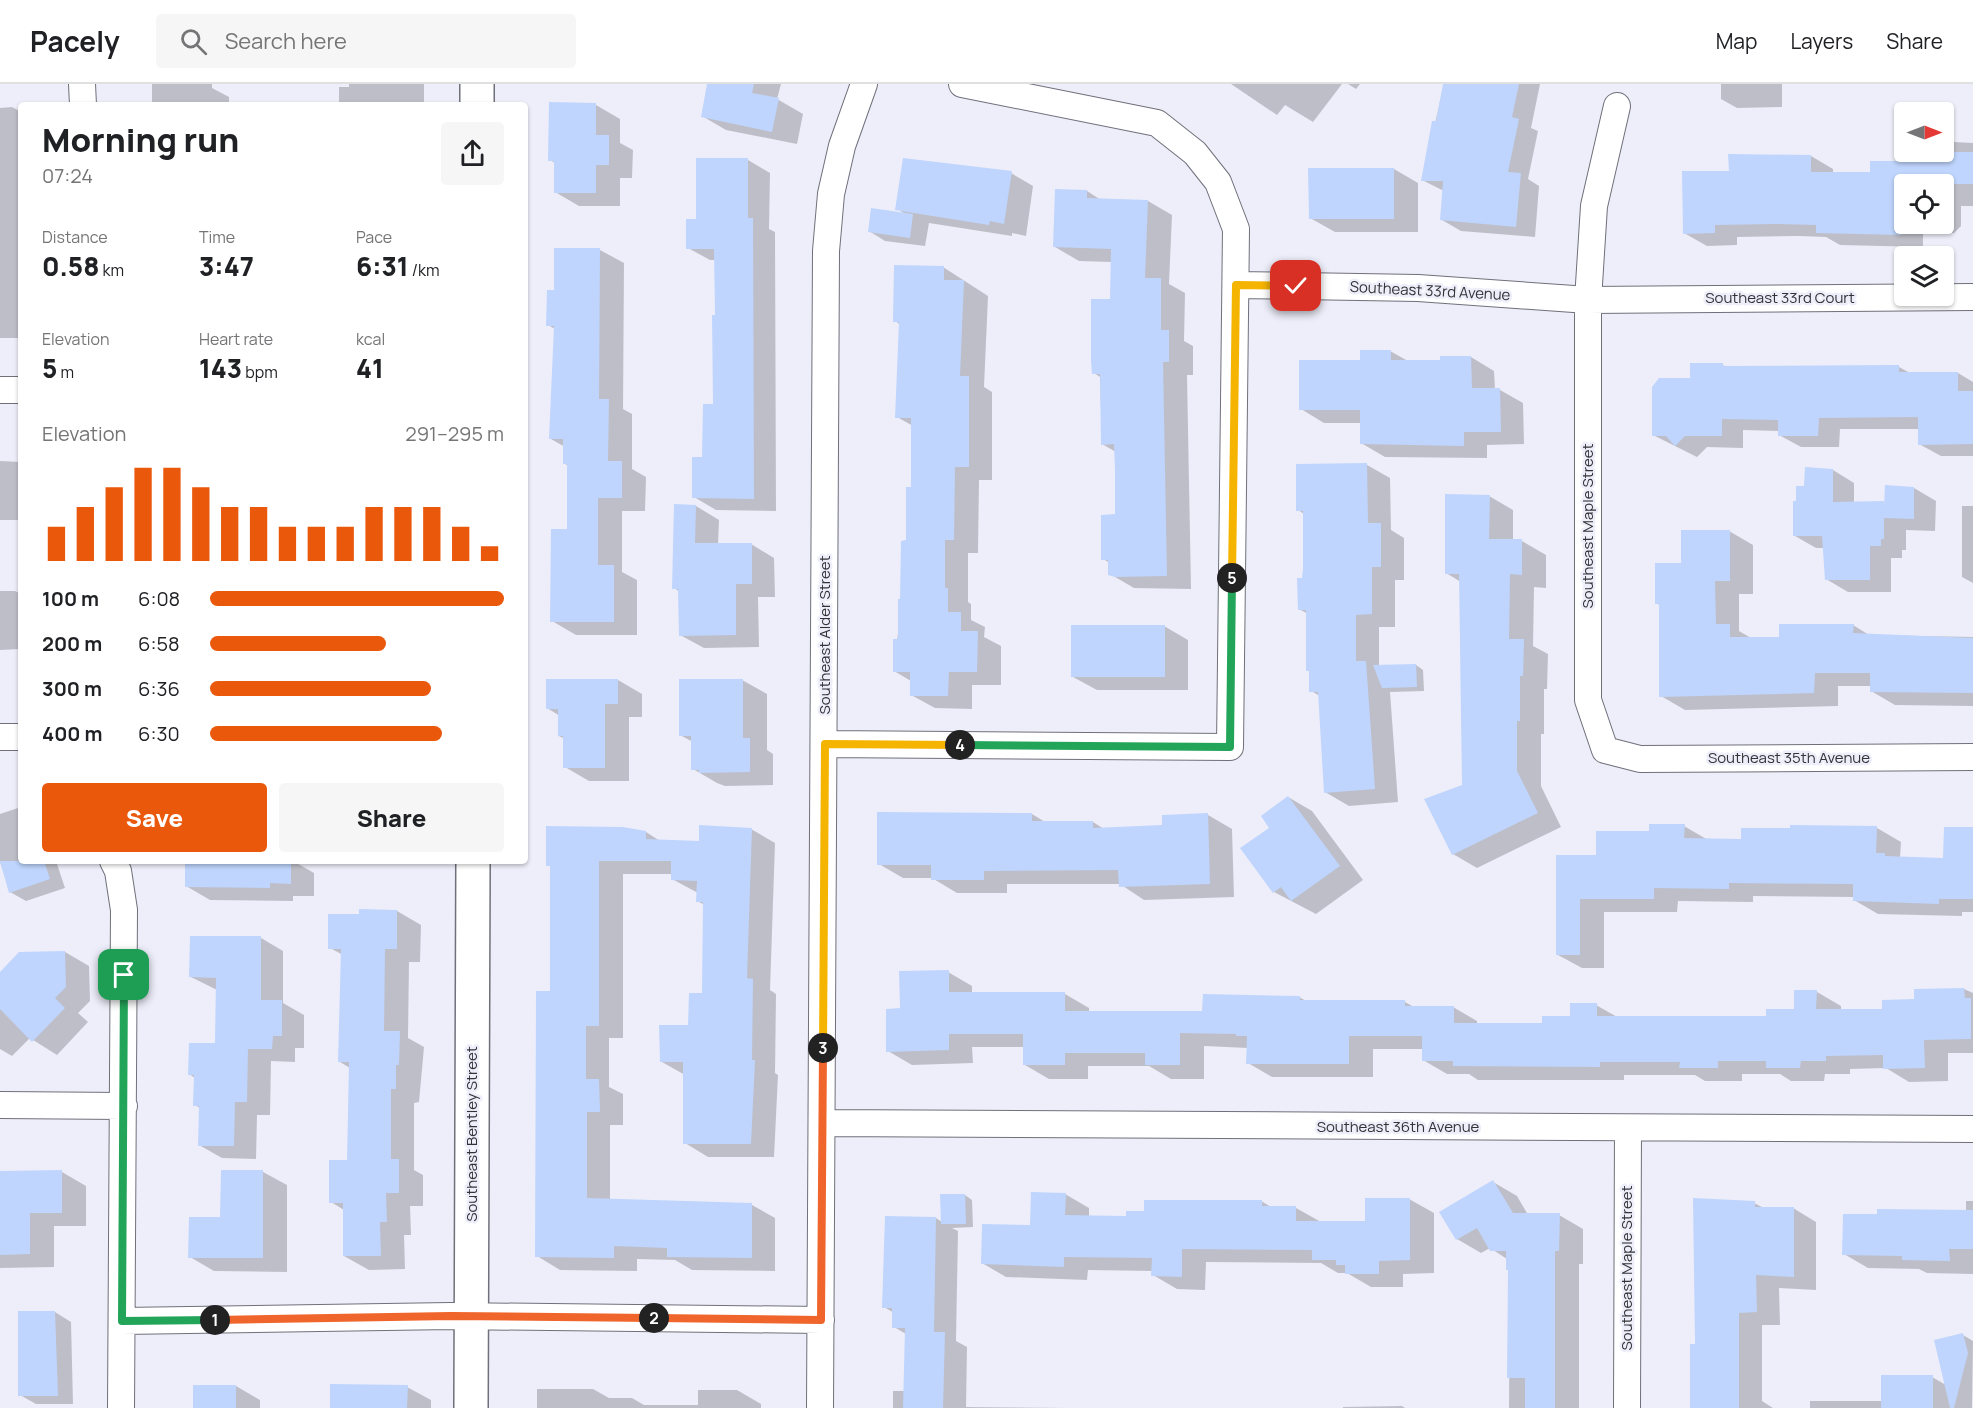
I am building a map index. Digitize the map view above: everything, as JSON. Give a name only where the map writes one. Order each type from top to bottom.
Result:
[{"type":"street","points":[[82,84],[83,102]]},
{"type":"street","points":[[477,84],[477,102]]},
{"type":"street","name":"Southeast Alder Street","points":[[820,1408],[826,251],[831,194],[842,146],[864,84]]},
{"type":"street","points":[[825,744],[1230,747],[1236,229],[1218,182],[1195,153],[1157,123],[962,84]]},
{"type":"street","name":"Southeast Maple Street","points":[[1605,750],[1588,700],[1588,300],[1594,206],[1617,106]]},
{"type":"street","name":"Southeast 33rd Avenue","points":[[1236,285],[1418,288],[1588,300]]},
{"type":"street","name":"Southeast 33rd Court","points":[[1588,300],[1973,297]]},
{"type":"street","points":[[0,390],[18,390]]},
{"type":"street","points":[[0,737],[18,737]]},
{"type":"street","name":"Southeast 35th Avenue","points":[[1605,750],[1640,759],[1973,757]]},
{"type":"street","points":[[114,864],[118,871],[124,910],[121,1408]]},
{"type":"street","name":"Southeast Bentley Street","points":[[471,1408],[473,864]]},
{"type":"street","points":[[0,1105],[124,1106]]},
{"type":"street","name":"Southeast 36th Avenue","points":[[823,1123],[1973,1129]]},
{"type":"street","name":"Southeast Maple Street","points":[[1627,1408],[1628,1128]]},
{"type":"street","points":[[122,1321],[471,1316],[821,1320]]},
{"type":"building","points":[[707,84],[754,84],[752,93],[779,98],[772,132],[701,117]]},
{"type":"building","points":[[1443,84],[1519,84],[1512,117],[1519,119],[1508,172],[1521,173],[1516,227],[1440,220],[1443,181],[1421,181],[1432,121],[1436,121]]},
{"type":"building","points":[[549,102],[596,103],[596,135],[609,135],[609,165],[596,165],[596,193],[554,193],[554,161],[548,161]]},
{"type":"building","points":[[1954,152],[1973,152],[1973,184],[1954,184],[1954,174],[1894,174],[1894,234],[1901,235],[1816,233],[1816,225],[1776,224],[1715,225],[1715,233],[1683,234],[1682,171],[1729,171],[1728,154],[1811,155],[1811,172],[1870,172],[1870,161],[1954,162]]},
{"type":"building","points":[[696,158],[748,158],[748,218],[753,218],[754,499],[692,498],[692,457],[702,457],[703,404],[713,404],[712,315],[715,315],[714,249],[686,249],[686,219],[696,219]]},
{"type":"building","points":[[903,158],[1012,171],[1004,224],[990,221],[989,225],[895,210]]},
{"type":"building","points":[[1308,168],[1394,168],[1394,219],[1309,219]]},
{"type":"building","points":[[1055,189],[1087,190],[1087,198],[1148,200],[1145,278],[1161,278],[1161,330],[1169,330],[1169,362],[1163,362],[1167,576],[1115,577],[1108,575],[1108,560],[1101,560],[1101,515],[1115,514],[1115,470],[1114,444],[1101,445],[1100,374],[1092,374],[1091,361],[1091,299],[1110,299],[1111,249],[1053,247]]},
{"type":"building","points":[[871,208],[913,214],[910,238],[868,232]]},
{"type":"building","points":[[554,248],[600,248],[599,399],[609,399],[608,461],[622,461],[622,498],[598,498],[598,565],[614,565],[614,622],[550,622],[551,529],[567,529],[567,464],[563,464],[563,439],[549,439],[554,326],[546,326],[547,290],[554,290]]},
{"type":"building","points":[[894,265],[944,266],[944,280],[964,280],[960,376],[969,376],[969,467],[955,467],[954,540],[945,540],[945,588],[948,588],[948,612],[961,612],[961,631],[978,631],[977,672],[949,672],[948,696],[910,696],[910,672],[893,672],[893,639],[898,639],[901,541],[906,540],[906,487],[911,487],[911,418],[895,418],[899,322],[893,322]]},
{"type":"building","points":[[1360,350],[1391,350],[1391,360],[1440,360],[1440,356],[1471,356],[1472,388],[1500,388],[1501,432],[1464,432],[1464,446],[1360,444],[1360,410],[1299,410],[1299,360],[1360,360]]},
{"type":"building","points":[[1690,363],[1723,363],[1723,366],[1899,365],[1899,372],[1958,372],[1958,391],[1973,391],[1973,444],[1918,445],[1918,417],[1819,418],[1818,436],[1778,436],[1778,420],[1722,419],[1722,436],[1685,436],[1675,446],[1666,436],[1652,436],[1652,387],[1659,378],[1690,378]]},
{"type":"building","points":[[1367,463],[1368,523],[1381,523],[1381,567],[1372,567],[1372,614],[1356,615],[1356,661],[1366,661],[1375,789],[1324,793],[1318,692],[1309,692],[1309,671],[1306,671],[1306,610],[1298,610],[1297,578],[1302,578],[1303,569],[1303,511],[1296,511],[1296,464]]},
{"type":"building","points":[[1805,467],[1833,469],[1833,502],[1884,501],[1884,507],[1885,485],[1914,487],[1914,519],[1884,518],[1884,539],[1881,539],[1881,546],[1870,546],[1870,580],[1825,580],[1822,536],[1793,536],[1793,501],[1796,501],[1796,486],[1804,486]]},
{"type":"building","points":[[1445,494],[1490,495],[1489,539],[1522,539],[1522,575],[1510,574],[1509,639],[1524,639],[1523,676],[1520,676],[1520,721],[1517,721],[1517,771],[1538,813],[1452,855],[1424,799],[1462,785],[1459,574],[1445,574]]},
{"type":"building","points":[[674,504],[696,505],[695,543],[752,543],[752,584],[736,584],[736,635],[679,636],[678,589],[672,589]]},
{"type":"building","points":[[1681,530],[1730,530],[1730,581],[1715,581],[1716,624],[1730,624],[1730,637],[1779,637],[1779,624],[1854,624],[1853,633],[1973,638],[1973,693],[1870,692],[1870,673],[1815,673],[1814,693],[1659,697],[1659,604],[1655,604],[1655,563],[1681,563]]},
{"type":"building","points":[[1071,625],[1165,625],[1165,677],[1071,677]]},
{"type":"building","points":[[1416,664],[1417,687],[1382,688],[1373,665]]},
{"type":"building","points":[[546,679],[618,679],[618,704],[605,704],[605,768],[563,768],[563,736],[558,736],[558,709],[546,709]]},
{"type":"building","points":[[679,679],[743,679],[743,738],[750,738],[750,772],[699,773],[699,770],[691,770],[691,736],[679,736]]},
{"type":"building","points":[[1288,796],[1340,866],[1291,901],[1281,887],[1273,893],[1240,848],[1269,828],[1261,816]]},
{"type":"building","points":[[877,812],[1032,813],[1032,821],[1093,821],[1093,828],[1162,825],[1162,815],[1208,813],[1210,884],[1119,887],[1118,870],[984,871],[984,880],[931,880],[931,865],[877,865]]},
{"type":"building","points":[[1649,824],[1685,824],[1684,838],[1741,839],[1741,828],[1790,828],[1790,825],[1877,826],[1876,853],[1885,853],[1885,856],[1943,858],[1944,827],[1973,827],[1973,899],[1939,899],[1939,904],[1853,901],[1853,884],[1729,883],[1729,889],[1654,888],[1654,899],[1580,899],[1580,955],[1556,955],[1556,855],[1596,855],[1596,831],[1649,831]]},
{"type":"building","points":[[699,825],[752,828],[747,978],[753,979],[752,1060],[755,1060],[751,1144],[683,1144],[683,1062],[660,1062],[659,1025],[688,1025],[689,993],[702,993],[703,902],[696,902],[697,881],[671,880],[671,861],[599,861],[599,1026],[586,1026],[586,1079],[599,1079],[600,1112],[587,1112],[587,1198],[752,1203],[752,1258],[667,1257],[667,1248],[614,1246],[614,1258],[535,1257],[536,991],[550,991],[550,866],[546,866],[546,826],[623,827],[646,831],[646,839],[699,841]]},
{"type":"building","points":[[0,861],[45,864],[50,879],[9,893]]},
{"type":"building","points":[[185,864],[291,864],[291,884],[270,883],[270,888],[185,887]]},
{"type":"building","points":[[359,909],[397,910],[397,949],[385,949],[384,1031],[400,1031],[396,1089],[391,1089],[391,1159],[399,1159],[399,1193],[386,1193],[387,1222],[380,1222],[381,1256],[343,1256],[343,1203],[329,1203],[329,1160],[347,1160],[349,1062],[338,1062],[341,949],[328,949],[328,914],[359,914]]},
{"type":"building","points":[[190,936],[261,936],[261,1000],[282,1000],[282,1036],[273,1036],[272,1049],[248,1049],[247,1102],[235,1102],[234,1146],[198,1146],[199,1106],[193,1106],[194,1075],[188,1075],[189,1043],[215,1043],[216,978],[189,977]]},
{"type":"building","points":[[65,951],[66,987],[55,998],[65,1008],[32,1042],[0,1009],[0,972],[19,952]]},
{"type":"building","points":[[949,970],[949,992],[1065,992],[1065,1011],[1202,1011],[1203,994],[1300,996],[1300,1000],[1405,1000],[1405,1006],[1454,1006],[1454,1023],[1542,1023],[1542,1016],[1570,1016],[1570,1003],[1597,1003],[1597,1016],[1766,1016],[1766,1009],[1794,1009],[1794,990],[1817,990],[1816,1009],[1882,1009],[1882,1000],[1914,999],[1914,989],[1964,988],[1965,998],[1971,998],[1971,1039],[1924,1040],[1925,1068],[1883,1069],[1883,1055],[1826,1056],[1826,1061],[1801,1061],[1800,1068],[1766,1068],[1766,1061],[1718,1061],[1718,1068],[1679,1068],[1680,1062],[1600,1062],[1600,1067],[1453,1066],[1453,1061],[1422,1061],[1422,1036],[1349,1036],[1349,1064],[1246,1064],[1247,1036],[1236,1036],[1236,1034],[1180,1033],[1180,1065],[1145,1065],[1145,1053],[1065,1053],[1065,1065],[1023,1065],[1023,1034],[949,1034],[949,1050],[886,1052],[886,1009],[900,1008],[899,971]]},
{"type":"building","points":[[62,1170],[62,1213],[30,1213],[30,1254],[0,1255],[0,1171]]},
{"type":"building","points":[[221,1170],[263,1170],[263,1258],[188,1258],[189,1217],[220,1217]]},
{"type":"building","points":[[1493,1180],[1513,1213],[1560,1213],[1559,1251],[1555,1251],[1555,1408],[1525,1408],[1525,1378],[1507,1378],[1508,1270],[1506,1270],[1506,1251],[1490,1251],[1477,1228],[1456,1240],[1439,1212]]},
{"type":"building","points":[[1031,1192],[1066,1193],[1065,1215],[1126,1216],[1126,1211],[1144,1211],[1144,1200],[1262,1200],[1262,1206],[1296,1206],[1296,1221],[1365,1221],[1365,1198],[1410,1198],[1410,1260],[1379,1261],[1379,1274],[1345,1274],[1345,1265],[1336,1265],[1336,1260],[1312,1260],[1312,1250],[1182,1249],[1182,1277],[1151,1276],[1152,1258],[1064,1257],[1064,1267],[981,1264],[982,1224],[1030,1225]]},
{"type":"building","points":[[940,1194],[965,1194],[966,1224],[941,1224]]},
{"type":"building","points":[[1693,1198],[1755,1201],[1755,1207],[1794,1207],[1794,1277],[1756,1275],[1757,1312],[1739,1313],[1739,1408],[1690,1408],[1690,1344],[1695,1344]]},
{"type":"building","points":[[1877,1209],[1973,1210],[1973,1249],[1949,1249],[1950,1261],[1902,1260],[1902,1256],[1842,1255],[1843,1214],[1877,1214]]},
{"type":"building","points":[[885,1216],[936,1217],[934,1332],[945,1332],[943,1408],[903,1408],[905,1328],[892,1328],[892,1308],[882,1308]]},
{"type":"building","points":[[18,1311],[55,1311],[58,1396],[18,1396]]},
{"type":"building","points":[[1963,1333],[1968,1353],[1954,1408],[1950,1408],[1934,1340]]},
{"type":"building","points":[[1881,1375],[1933,1375],[1933,1408],[1881,1408]]},
{"type":"building","points":[[330,1384],[408,1385],[407,1408],[330,1408]]},
{"type":"building","points":[[193,1385],[236,1385],[236,1408],[193,1408]]},
{"type":"route","points":[[124,975],[122,1321],[451,1316],[821,1320],[825,744],[1230,747],[1236,285],[1296,286]]}]
